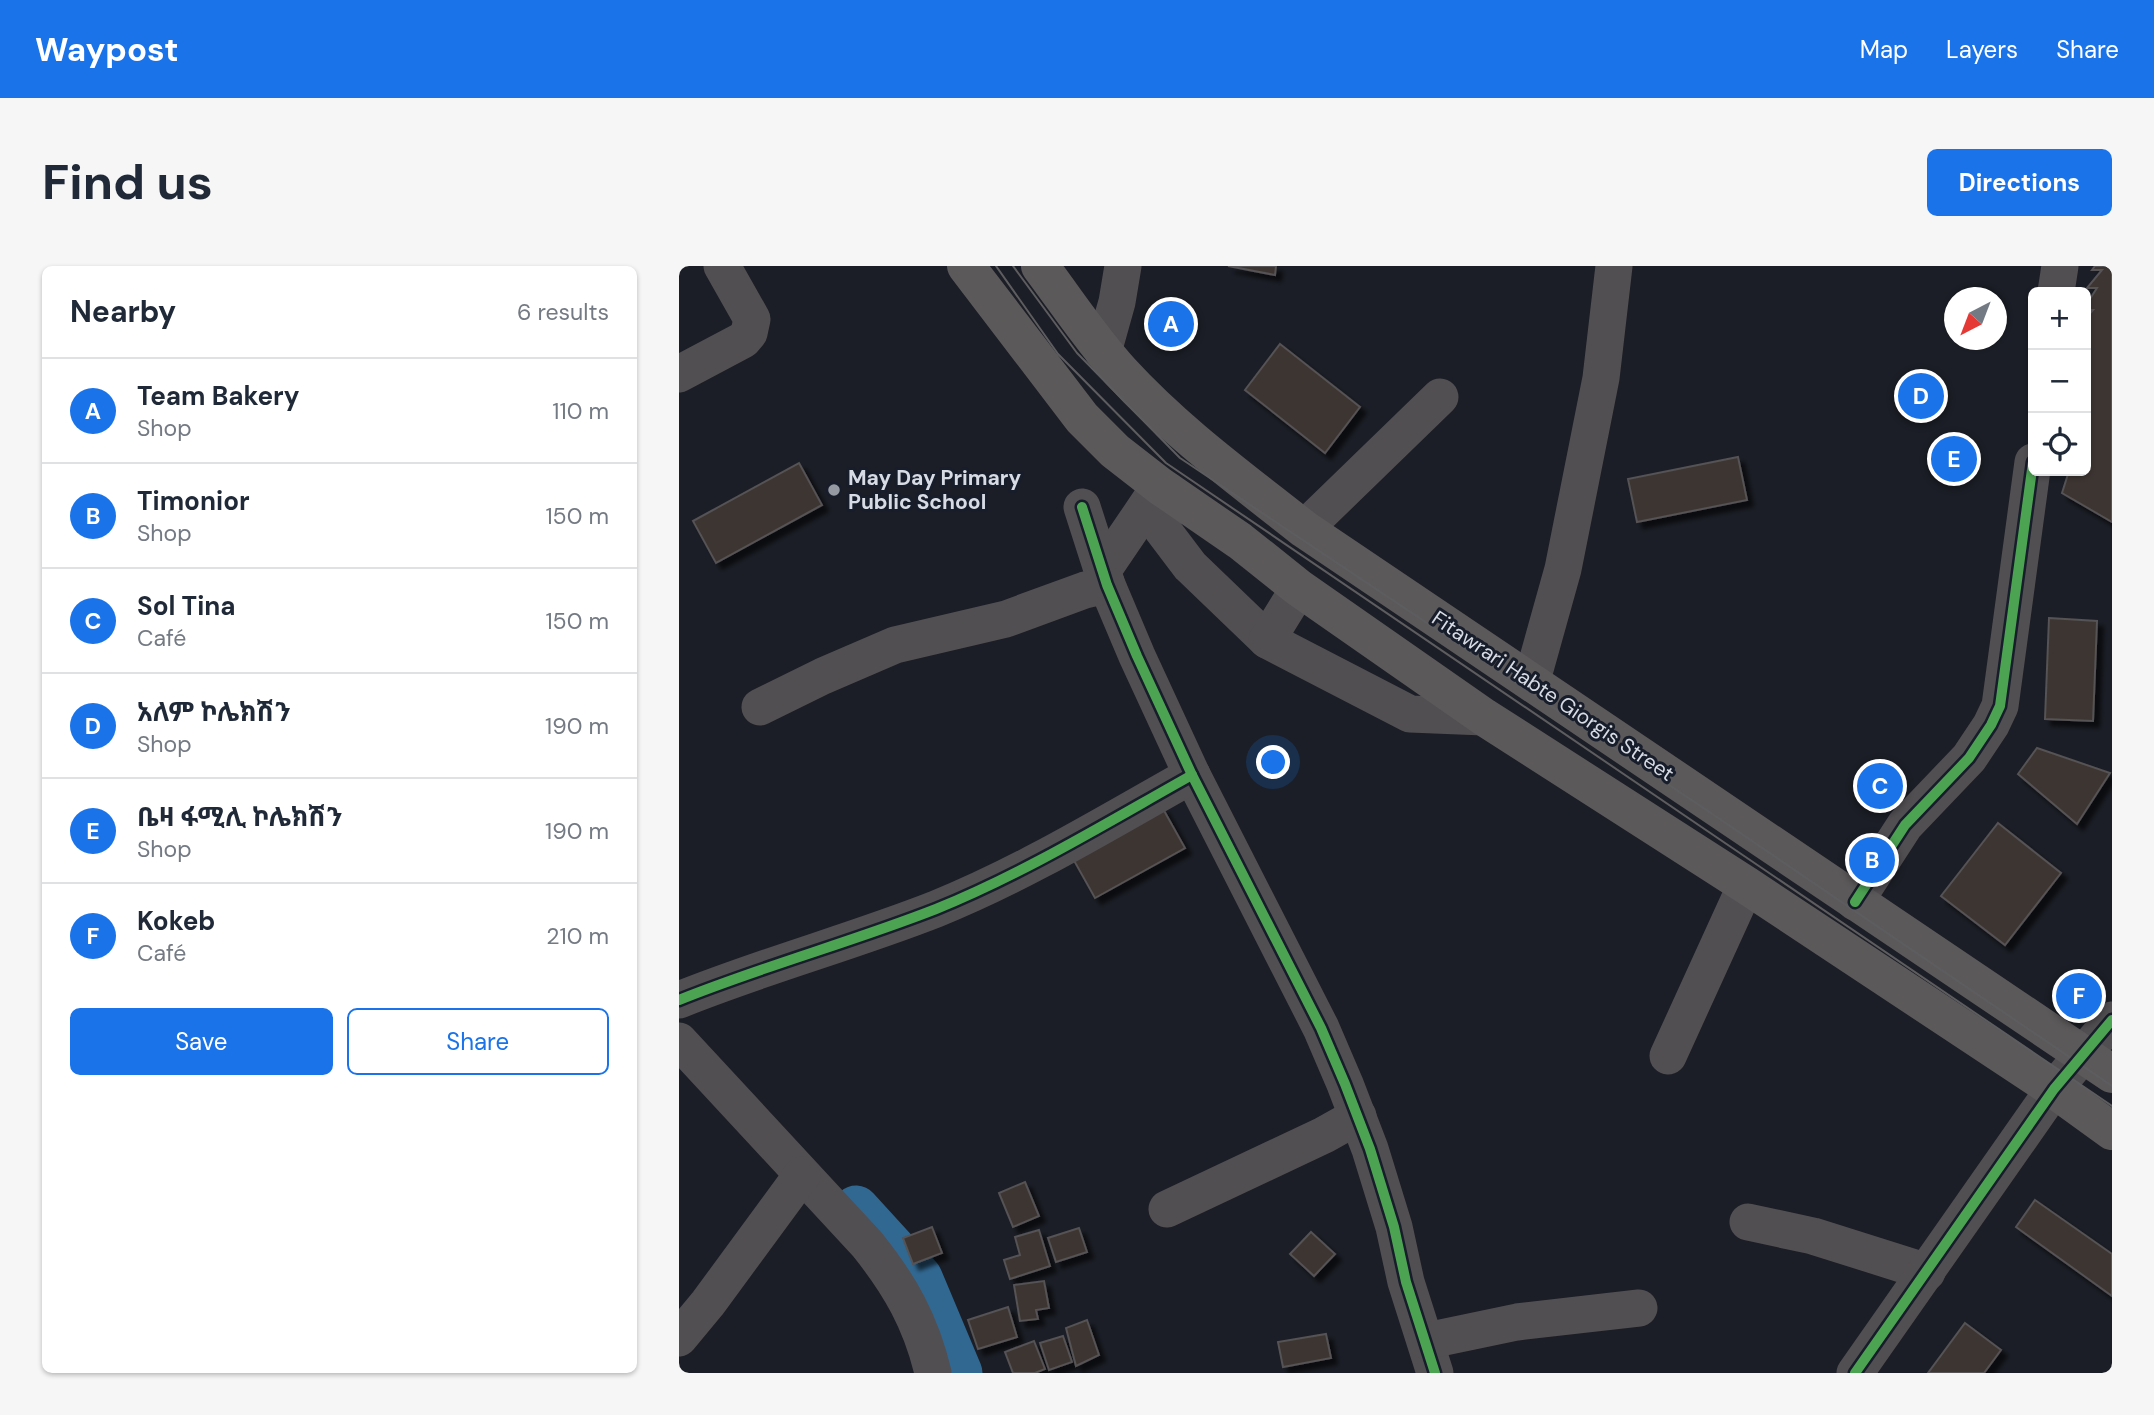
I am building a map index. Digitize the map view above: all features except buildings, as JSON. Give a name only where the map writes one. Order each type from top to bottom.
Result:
[{"type":"main road","points":[[966,266],[1082,418],[1115,451],[1164,489],[1240,541],[1299,588],[1484,717],[1746,885],[2112,1131]]},
{"type":"main road","name":"Fitawrari Habte Giorgis Street","points":[[1040,266],[1103,352],[1191,440],[1304,528],[2098,1064]]},
{"type":"street","points":[[679,374],[743,340],[749,333],[752,319],[722,266]]},
{"type":"street","points":[[1103,352],[1117,302],[1123,266]]},
{"type":"street","points":[[1532,680],[1563,569],[1601,378],[1614,266]]},
{"type":"street","points":[[2057,287],[2060,266]]},
{"type":"street","points":[[1304,528],[1440,397]]},
{"type":"street","points":[[1855,902],[1905,825],[1969,758],[2000,706],[2031,476]]},
{"type":"street","points":[[760,707],[895,645],[1006,620],[1085,590],[1105,578],[1164,489]]},
{"type":"street","points":[[1164,489],[1163,529],[1190,566],[1267,640],[1410,714],[1484,717]]},
{"type":"street","points":[[1082,507],[1105,578],[1192,775],[1321,1028],[1358,1116],[1394,1227],[1406,1282],[1431,1357],[1517,1322],[1639,1307]]},
{"type":"street","points":[[1267,640],[1299,588]]},
{"type":"street","points":[[686,997],[936,908],[993,883],[1192,775]]},
{"type":"street","points":[[1668,1056],[1746,885]]},
{"type":"street","points":[[1855,1373],[2054,1090],[2098,1064],[2112,1020]]},
{"type":"street","points":[[679,1041],[867,1244],[900,1288],[916,1319],[933,1373]]},
{"type":"street","points":[[1167,1209],[1324,1135],[1358,1116]]},
{"type":"street","points":[[679,1338],[725,1281],[802,1175]]},
{"type":"street","points":[[1748,1222],[1813,1236],[1927,1272]]},
{"type":"waterway","points":[[856,1209],[919,1278],[959,1373]]},
{"type":"tram line","points":[[996,266],[1058,354],[1166,463],[2112,1106]]},
{"type":"tram line","points":[[1013,266],[1077,353],[1180,458],[1705,809],[2112,1086]]},
{"type":"cycle path","points":[[1855,902],[1905,825],[1969,758],[2000,706],[2031,476]]},
{"type":"cycle path","points":[[1082,507],[1107,585],[1137,656],[1192,775],[1321,1028],[1345,1084],[1370,1149],[1394,1227],[1406,1282],[1435,1373]]},
{"type":"cycle path","points":[[679,1000],[904,921],[969,895],[1066,846],[1192,775]]},
{"type":"cycle path","points":[[1855,1373],[2054,1089],[2112,1020]]},
{"type":"place","name":"Team Bakery","points":[[1171,324]]},
{"type":"place","name":"አለም ኮሌክሽን","points":[[1921,396]]},
{"type":"place","name":"ቤዛ ፋሚሊ ኮሌክሽን","points":[[1954,459]]},
{"type":"place","name":"May Day Primary Public School","points":[[834,490]]},
{"type":"place","name":"Sol Tina","points":[[1880,786]]},
{"type":"place","name":"Timonior","points":[[1872,860]]},
{"type":"place","name":"Kokeb","points":[[2079,996]]}]
